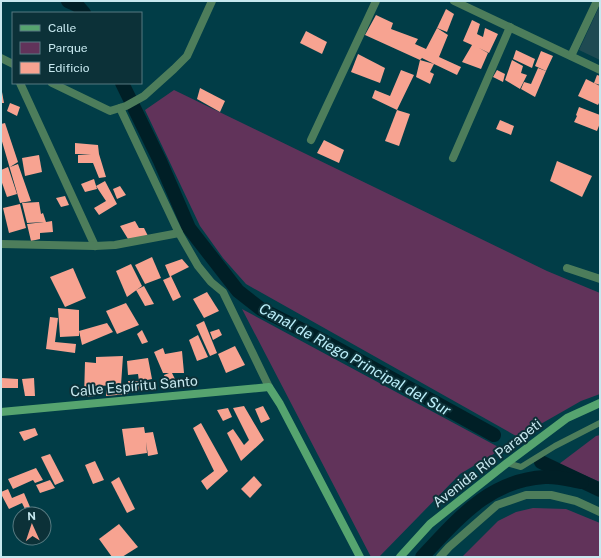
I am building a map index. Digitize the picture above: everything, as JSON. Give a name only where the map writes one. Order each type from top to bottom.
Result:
[{"type":"main road","name":"Calle Espíritu Santo","points":[[1,412],[269,387]]},
{"type":"main road","points":[[269,387],[280,404],[360,557]]},
{"type":"main road","name":"Avenida Río Parapeti","points":[[400,557],[430,524],[507,463],[567,418],[600,403]]},
{"type":"street","points":[[54,84],[110,111],[138,100],[187,56],[212,1]]},
{"type":"street","points":[[311,140],[376,1]]},
{"type":"street","points":[[454,1],[600,70]]},
{"type":"street","points":[[571,56],[597,1]]},
{"type":"street","points":[[453,158],[510,28]]},
{"type":"street","points":[[1,58],[12,65]]},
{"type":"street","points":[[20,84],[95,246]]},
{"type":"street","points":[[123,107],[179,233],[198,266],[211,282],[223,292],[269,387]]},
{"type":"street","points":[[1,244],[115,245],[179,233]]},
{"type":"street","points":[[567,268],[600,279]]},
{"type":"street","points":[[440,557],[449,547],[497,505],[526,495],[557,496],[576,501],[600,512]]},
{"type":"lane","points":[[507,463],[522,467],[555,446],[600,423]]},
{"type":"shaded area","points":[[600,5],[600,60],[579,50]]},
{"type":"green space","points":[[174,90],[547,271],[600,293],[600,394],[581,401],[518,437],[246,284],[223,258],[200,226],[145,110]]},
{"type":"green space","points":[[242,309],[502,449],[460,474],[379,557],[371,557]]},
{"type":"green space","points":[[600,435],[600,482],[559,464],[596,436]]},
{"type":"green space","points":[[533,508],[566,509],[600,523],[600,557],[462,557],[498,521],[516,512]]},
{"type":"building","points":[[446,9],[454,14],[447,32],[437,28]]},
{"type":"building","points":[[376,15],[393,23],[391,29],[418,39],[415,44],[426,49],[437,28],[448,35],[439,57],[461,67],[457,75],[422,58],[420,60],[365,35]]},
{"type":"building","points":[[472,20],[480,24],[477,34],[483,37],[485,28],[498,34],[489,53],[479,48],[488,53],[481,69],[462,62],[472,45],[463,41]]},
{"type":"building","points":[[306,31],[327,42],[322,54],[300,43]]},
{"type":"building","points":[[516,50],[535,59],[532,68],[513,59]]},
{"type":"building","points":[[541,51],[553,56],[546,71],[535,66]]},
{"type":"building","points":[[358,54],[385,68],[380,83],[351,72]]},
{"type":"building","points":[[420,60],[434,64],[430,72],[434,74],[430,84],[416,77]]},
{"type":"building","points":[[512,60],[523,66],[521,73],[527,75],[520,89],[505,80]]},
{"type":"building","points":[[538,68],[546,71],[535,97],[521,89],[524,82],[531,84]]},
{"type":"building","points":[[401,70],[414,75],[397,110],[372,98],[375,90],[390,96]]},
{"type":"building","points":[[497,70],[505,74],[503,82],[493,77]]},
{"type":"building","points":[[597,75],[600,76],[600,85],[594,83]]},
{"type":"building","points":[[586,79],[600,86],[600,101],[598,105],[578,96]]},
{"type":"building","points":[[200,88],[225,101],[220,112],[197,99]]},
{"type":"building","points":[[2,92],[4,103],[1,103]]},
{"type":"building","points":[[10,103],[20,107],[17,116],[7,111]]},
{"type":"building","points":[[579,107],[600,115],[600,123],[597,131],[574,122]]},
{"type":"building","points":[[397,110],[410,114],[399,146],[385,141]]},
{"type":"building","points":[[500,120],[514,126],[511,135],[496,129]]},
{"type":"building","points":[[5,123],[18,162],[10,167],[18,164],[31,201],[20,203],[1,138],[1,124]]},
{"type":"building","points":[[324,140],[344,150],[339,163],[317,153]]},
{"type":"building","points":[[75,143],[98,145],[99,154],[106,177],[99,178],[93,163],[78,163],[78,155],[91,154],[75,154]]},
{"type":"building","points":[[39,155],[42,172],[25,176],[22,158]]},
{"type":"building","points":[[557,161],[592,176],[582,197],[550,181]]},
{"type":"building","points":[[8,167],[17,194],[7,197],[1,180],[1,170]]},
{"type":"building","points":[[94,179],[97,189],[85,192],[81,184]]},
{"type":"building","points":[[105,181],[117,204],[99,215],[94,208],[106,201],[96,186]]},
{"type":"building","points":[[120,186],[126,195],[117,199],[113,189]]},
{"type":"building","points":[[65,196],[69,205],[61,207],[56,198]]},
{"type":"building","points":[[39,202],[41,214],[43,213],[46,222],[52,221],[53,232],[40,233],[40,239],[31,241],[27,224],[44,222],[27,223],[22,203]]},
{"type":"building","points":[[20,204],[26,228],[9,233],[3,208]]},
{"type":"building","points":[[135,221],[139,228],[144,228],[148,236],[128,239],[120,226]]},
{"type":"building","points":[[152,257],[161,278],[145,284],[135,265]]},
{"type":"building","points":[[182,259],[189,267],[171,276],[181,297],[173,301],[163,280],[170,277],[165,265]]},
{"type":"building","points":[[131,264],[142,286],[127,297],[116,271]]},
{"type":"building","points":[[73,268],[86,298],[65,307],[50,277]]},
{"type":"building","points":[[144,286],[154,304],[145,306],[136,290]]},
{"type":"building","points":[[207,292],[219,311],[204,318],[193,299]]},
{"type":"building","points":[[126,303],[139,325],[117,334],[106,311]]},
{"type":"building","points":[[58,308],[79,310],[79,336],[60,337]]},
{"type":"building","points":[[50,317],[58,318],[55,342],[76,344],[75,353],[46,349]]},
{"type":"building","points":[[204,321],[217,353],[210,356],[196,325]]},
{"type":"building","points":[[107,323],[113,332],[82,345],[79,331]]},
{"type":"building","points":[[219,329],[222,335],[213,340],[210,332]]},
{"type":"building","points":[[142,330],[148,342],[142,344],[137,334]]},
{"type":"building","points":[[198,335],[208,357],[197,361],[189,340]]},
{"type":"building","points":[[235,346],[245,365],[226,373],[218,354]]},
{"type":"building","points":[[163,348],[165,354],[182,351],[184,373],[172,373],[179,387],[169,389],[164,375],[169,373],[163,373],[154,352]]},
{"type":"building","points":[[123,356],[121,385],[95,386],[95,396],[84,397],[85,362],[96,363],[96,357]]},
{"type":"building","points":[[148,358],[152,379],[142,381],[144,389],[130,391],[128,381],[139,381],[138,374],[128,375],[127,361]]},
{"type":"building","points":[[2,378],[18,379],[18,388],[2,388]]},
{"type":"building","points":[[34,378],[35,396],[25,396],[22,379]]},
{"type":"building","points":[[129,386],[128,394],[106,396],[106,387]]},
{"type":"building","points":[[244,406],[264,440],[241,461],[227,433],[233,429],[244,445],[249,440],[233,408]]},
{"type":"building","points":[[263,406],[270,419],[261,423],[255,409]]},
{"type":"building","points":[[228,408],[232,417],[223,421],[217,410]]},
{"type":"building","points":[[201,423],[228,471],[207,490],[201,481],[214,471],[193,428]]},
{"type":"building","points":[[144,427],[145,433],[153,432],[158,454],[148,456],[146,442],[147,453],[126,456],[122,429]]},
{"type":"building","points":[[35,428],[38,435],[24,441],[19,432]]},
{"type":"building","points":[[50,454],[64,481],[55,485],[41,457]]},
{"type":"building","points":[[95,461],[104,480],[93,484],[85,465]]},
{"type":"building","points":[[36,468],[43,480],[35,483],[33,480],[13,489],[8,479]]},
{"type":"building","points":[[254,476],[262,485],[250,498],[241,489]]},
{"type":"building","points":[[119,477],[135,509],[127,513],[111,482]]},
{"type":"building","points":[[50,480],[55,488],[40,493],[36,485]]},
{"type":"building","points":[[8,489],[12,498],[24,493],[30,506],[24,506],[22,503],[12,506],[9,509],[1,492]]},
{"type":"building","points":[[119,524],[138,547],[122,557],[112,557],[99,539]]},
{"type":"waterway","name":"Canal de Riego Principal del Sur","points":[[68,1],[77,5],[83,12]]},
{"type":"waterway","name":"Canal de Riego Principal del Sur","points":[[122,84],[160,161],[189,228],[238,291],[261,309],[318,338],[494,435]]},
{"type":"waterway","name":"Canal de Riego Principal del Sur","points":[[541,462],[600,490]]},
{"type":"waterway","points":[[422,557],[462,516],[476,504],[507,485],[545,477],[582,482]]}]
